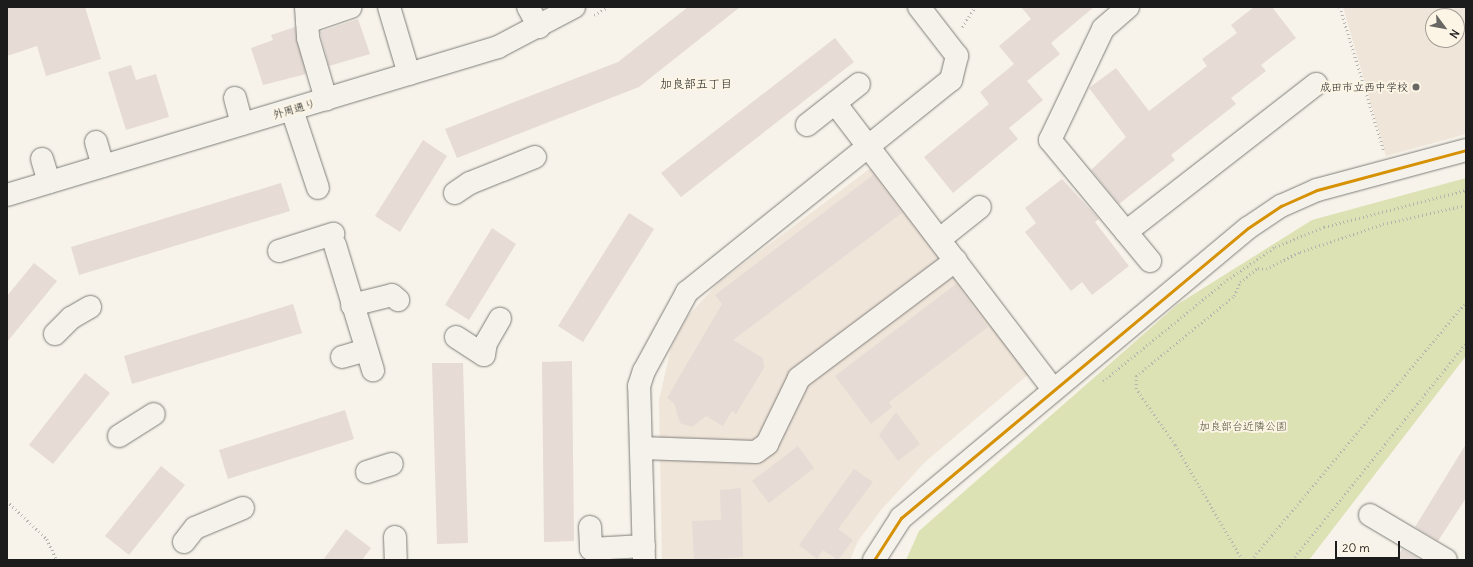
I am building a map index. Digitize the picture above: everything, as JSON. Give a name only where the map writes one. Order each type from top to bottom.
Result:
[{"type":"street","points":[[326,99],[306,15],[351,7]]},
{"type":"street","points":[[389,7],[409,74]]},
{"type":"street","points":[[528,7],[539,27]]},
{"type":"street","name":"外周通り","points":[[7,195],[498,47],[539,27],[574,7]]},
{"type":"street","points":[[590,527],[590,554],[644,553],[639,386],[676,308],[687,292],[872,147],[941,90],[956,69],[957,56],[920,7]]},
{"type":"street","points":[[1128,7],[1102,29],[1050,140],[1049,152],[1126,232],[1150,261]]},
{"type":"street","points":[[807,125],[859,84]]},
{"type":"street","points":[[1126,232],[1316,84]]},
{"type":"street","points":[[235,98],[242,124]]},
{"type":"street","points":[[835,103],[872,147],[1053,389]]},
{"type":"street","points":[[292,110],[318,188]]},
{"type":"street","points":[[96,142],[103,166]]},
{"type":"street","points":[[874,560],[902,518],[1053,389],[1248,228],[1281,206],[1317,190],[1466,150]]},
{"type":"street","points":[[455,193],[470,183],[535,157]]},
{"type":"street","points":[[42,159],[49,182]]},
{"type":"street","points":[[940,239],[980,206]]},
{"type":"street","points":[[279,251],[334,240],[369,360],[342,357]]},
{"type":"street","points":[[641,448],[756,452],[767,444],[800,378],[956,260]]},
{"type":"street","points":[[352,306],[397,292]]},
{"type":"street","points":[[55,334],[71,318],[90,307]]},
{"type":"street","points":[[456,337],[484,355],[486,344],[500,319]]},
{"type":"street","points":[[119,436],[154,414]]},
{"type":"street","points":[[367,472],[392,464]]},
{"type":"street","points":[[184,542],[195,528],[243,508]]},
{"type":"street","points":[[1370,515],[1446,560]]},
{"type":"street","points":[[395,538],[396,560]]},
{"type":"path","points":[[1340,7],[1390,170]]},
{"type":"path","points":[[1103,381],[1227,280],[1275,247],[1324,227],[1466,190]]},
{"type":"path","points":[[1242,560],[1175,445],[1136,389],[1136,376],[1234,296],[1240,282],[1258,268],[1266,269],[1300,252],[1383,224],[1466,205]]},
{"type":"path","points":[[1251,560],[1466,302]]},
{"type":"path","points":[[1292,560],[1466,343]]},
{"type":"path","points":[[7,501],[47,539],[57,560]]},
{"type":"shaded area","name":"成田市立西中学校","points":[[1343,7],[1466,7],[1466,134],[1386,156]]},
{"type":"shaded area","points":[[872,167],[1030,373],[925,462],[882,509],[858,541],[850,560],[662,560],[659,400],[671,348],[687,317],[719,282]]},
{"type":"green space","name":"加良部台近隣公園","points":[[1466,178],[1466,356],[1309,560],[906,560],[919,531],[1178,304],[1312,220]]},
{"type":"building","points":[[7,7],[85,7],[101,59],[46,76],[37,46],[7,56]]},
{"type":"building","points":[[688,7],[740,7],[639,87],[457,158],[445,129],[618,62]]},
{"type":"building","points":[[1021,7],[1094,7],[1051,43],[1060,54],[1027,81],[1043,100],[1009,128],[1018,139],[953,193],[924,157],[989,104],[980,92],[1014,64],[999,46],[1031,19]]},
{"type":"building","points":[[1254,7],[1272,7],[1296,38],[1261,65],[1266,71],[1231,98],[1236,104],[1171,155],[1175,160],[1119,204],[1091,170],[1126,137],[1089,88],[1116,68],[1149,111],[1207,66],[1202,59],[1237,33],[1231,25]]},
{"type":"building","points":[[358,19],[370,54],[329,66],[320,32]]},
{"type":"building","points":[[295,27],[306,74],[263,85],[251,48],[273,40],[271,35]]},
{"type":"building","points":[[835,38],[854,62],[681,197],[661,173]]},
{"type":"building","points":[[131,65],[136,80],[156,74],[169,117],[126,130],[108,72]]},
{"type":"building","points":[[423,140],[447,156],[400,232],[375,216]]},
{"type":"building","points":[[873,175],[902,213],[733,340],[763,358],[764,368],[736,414],[732,411],[723,426],[706,416],[692,427],[680,423],[674,403],[667,398],[722,304],[715,295]]},
{"type":"building","points":[[1062,179],[1099,219],[1095,222],[1129,266],[1092,295],[1082,282],[1071,291],[1025,232],[1036,223],[1025,208]]},
{"type":"building","points":[[281,183],[290,211],[79,275],[71,247]]},
{"type":"building","points":[[629,213],[654,229],[583,342],[558,326]]},
{"type":"building","points":[[492,228],[516,244],[469,320],[445,305]]},
{"type":"building","points":[[34,263],[57,281],[7,342],[7,296]]},
{"type":"building","points":[[956,284],[988,327],[889,402],[892,407],[871,424],[835,376]]},
{"type":"building","points":[[293,304],[302,333],[132,384],[124,356]]},
{"type":"building","points":[[572,361],[574,541],[544,542],[542,362]]},
{"type":"building","points":[[432,363],[463,363],[468,543],[437,544]]},
{"type":"building","points":[[85,373],[110,393],[53,464],[29,445]]},
{"type":"building","points":[[345,410],[354,439],[228,479],[219,450]]},
{"type":"building","points":[[896,412],[920,444],[898,461],[879,435]]},
{"type":"building","points":[[1466,444],[1466,498],[1438,541],[1415,527]]},
{"type":"building","points":[[798,446],[814,468],[769,503],[752,481]]},
{"type":"building","points":[[161,466],[185,485],[129,555],[105,536]]},
{"type":"building","points":[[854,469],[873,482],[838,529],[853,540],[838,560],[823,550],[817,559],[799,545]]},
{"type":"building","points":[[741,488],[743,557],[694,560],[692,521],[721,520],[720,490]]},
{"type":"building","points":[[346,529],[371,548],[362,560],[323,560]]},
{"type":"building","points":[[1402,549],[1421,560],[1395,560]]},
{"type":"transit line","points":[[874,560],[901,518],[1248,228],[1281,206],[1317,190],[1466,150]]},
{"type":"place","name":"成田市立西中学校","points":[[1416,87]]},
{"type":"district","name":"加良部五丁目","points":[[696,84]]}]
